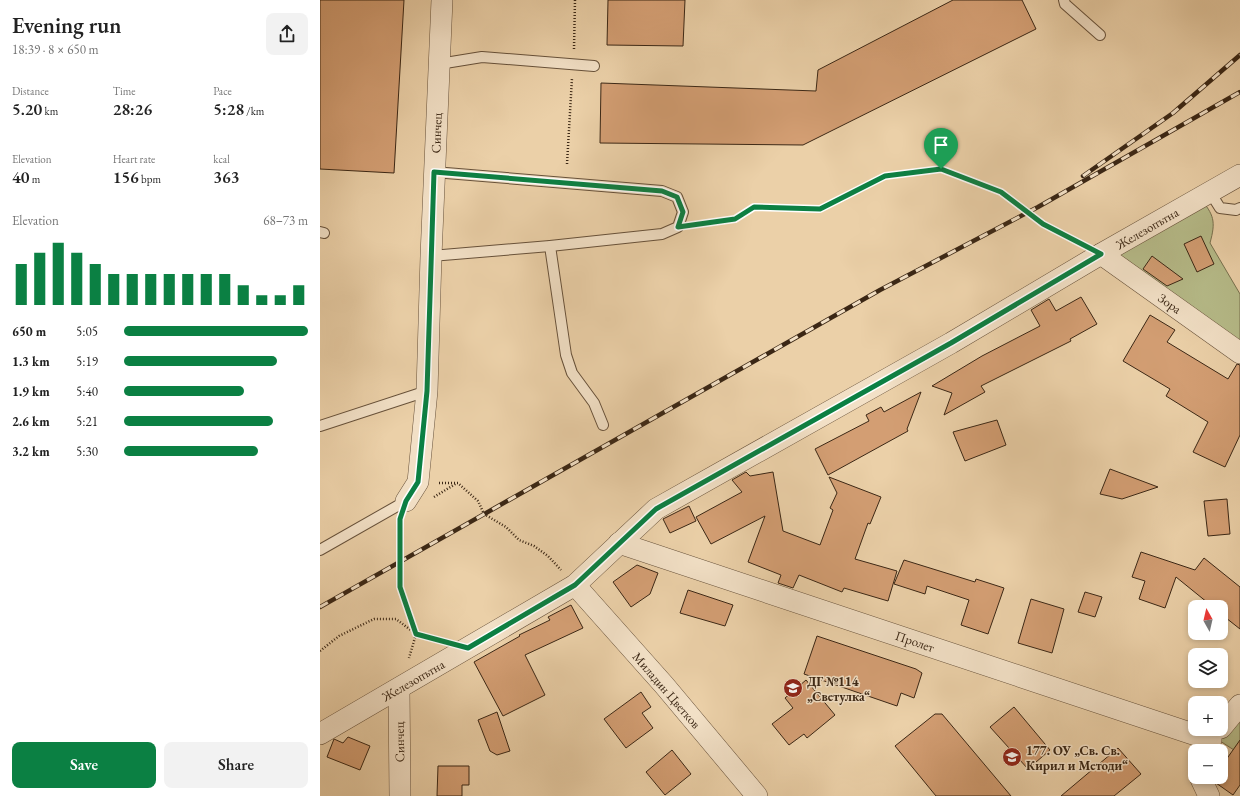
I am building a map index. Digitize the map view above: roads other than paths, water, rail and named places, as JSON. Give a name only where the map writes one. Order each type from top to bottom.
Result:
[{"type":"street","name":"Синчец","points":[[406,501],[418,482],[427,391],[430,256],[442,0]]},
{"type":"street","name":"Железопътна","points":[[320,734],[575,585],[656,509],[951,343],[1101,254],[1240,175]]},
{"type":"street","name":"Зора","points":[[1101,254],[1240,353]]},
{"type":"street","name":"Пролет","points":[[619,543],[1215,737]]},
{"type":"street","name":"Миладин Цветков","points":[[575,585],[664,685],[757,796]]},
{"type":"street","name":"Синчец","points":[[399,689],[400,796]]},
{"type":"street","points":[[1215,737],[1240,705]]},
{"type":"street","points":[[1203,784],[1209,796]]},
{"type":"lane","points":[[1064,0],[1065,4],[1100,35]]},
{"type":"lane","points":[[439,64],[482,57],[594,66]]},
{"type":"lane","points":[[430,256],[550,246],[662,234],[678,227],[683,212],[677,197],[662,191],[434,172]]},
{"type":"lane","points":[[1210,192],[1220,208],[1236,210],[1240,208]]},
{"type":"lane","points":[[550,246],[566,355],[572,373],[594,403],[603,425]]},
{"type":"lane","points":[[320,426],[427,391]]},
{"type":"lane","points":[[320,550],[406,501]]},
{"type":"railway","points":[[1083,176],[1173,113],[1240,55]]},
{"type":"railway","points":[[320,607],[880,290],[1038,207],[1240,92]]},
{"type":"place","name":"ДГ №114 „Светулка“","points":[[793,688]]},
{"type":"place","name":"177. ОУ „Св. Св. Кирил и Методи“","points":[[1012,757]]}]
